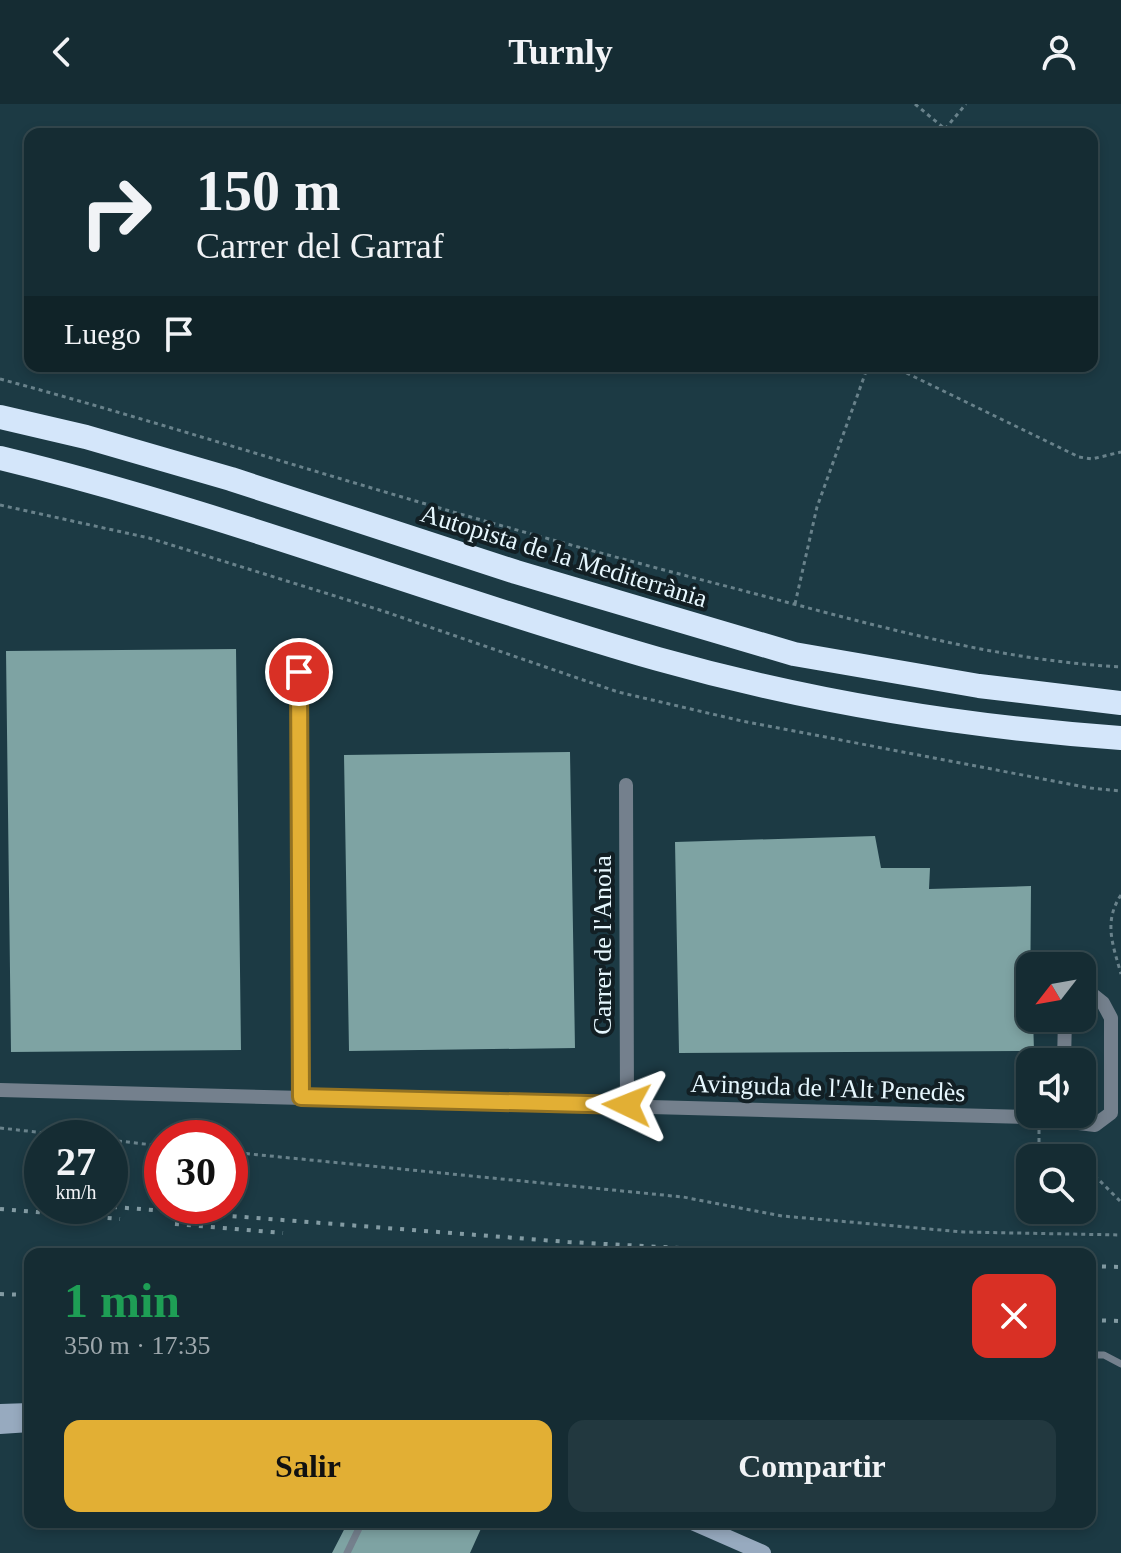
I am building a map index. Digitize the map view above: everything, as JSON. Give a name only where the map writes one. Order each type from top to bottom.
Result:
[{"type":"highway","name":"Autopista de la Mediterrània","points":[[0,417],[157,457],[611,602],[794,654],[965,683],[1121,703]]},
{"type":"highway","points":[[0,458],[181,506],[596,641],[728,677],[805,696],[923,718],[1004,729],[1121,738]]},
{"type":"main road","points":[[0,1412],[24,1411]]},
{"type":"main road","points":[[0,1426],[24,1424]]},
{"type":"main road","points":[[706,1528],[763,1553]]},
{"type":"street","points":[[299,672],[301,1097]]},
{"type":"street","name":"Carrer de l'Anoia","points":[[626,785],[627,1105]]},
{"type":"street","name":"Avinguda de l'Alt Penedès","points":[[1096,997],[1111,1018],[1111,1113],[1096,1124]]},
{"type":"street","name":"Avinguda de l'Alt Penedès","points":[[0,1090],[1016,1116]]},
{"type":"lane","points":[[1096,1355],[1104,1355],[1121,1364]]},
{"type":"lane","points":[[347,1553],[359,1528]]},
{"type":"path","points":[[915,104],[941,128]]},
{"type":"path","points":[[946,128],[966,104]]},
{"type":"path","points":[[795,604],[817,507],[866,372]]},
{"type":"path","points":[[904,372],[1079,457],[1092,459],[1121,452]]},
{"type":"path","points":[[0,379],[108,408],[368,487],[875,625],[1027,658],[1121,667]]},
{"type":"path","points":[[0,505],[149,538],[383,611],[618,692],[757,724],[1075,785],[1121,791]]},
{"type":"path","points":[[1121,895],[1113,908],[1109,930],[1121,974]]},
{"type":"path","points":[[0,1128],[24,1131]]},
{"type":"path","points":[[248,1154],[683,1197],[782,1216],[963,1232],[1121,1235]]},
{"type":"path","points":[[1096,1178],[1121,1202]]},
{"type":"building","points":[[236,649],[241,1050],[11,1052],[6,651]]},
{"type":"building","points":[[570,752],[575,1048],[349,1051],[344,755]]},
{"type":"building","points":[[875,836],[881,868],[930,868],[929,889],[1031,886],[1030,952],[1016,952],[1016,1032],[1033,1032],[1034,1048],[1016,1048],[1016,1051],[679,1053],[675,842]]},
{"type":"building","points":[[345,1528],[481,1528],[470,1553],[332,1553]]},
{"type":"railway","points":[[128,1208],[682,1248]]},
{"type":"railway","points":[[0,1209],[24,1211]]},
{"type":"railway","points":[[175,1224],[283,1233]]},
{"type":"railway","points":[[1096,1266],[1121,1267]]},
{"type":"railway","points":[[0,1294],[24,1295]]},
{"type":"railway","points":[[1096,1320],[1121,1321]]},
{"type":"route","points":[[299,672],[301,1097],[627,1105]]}]
